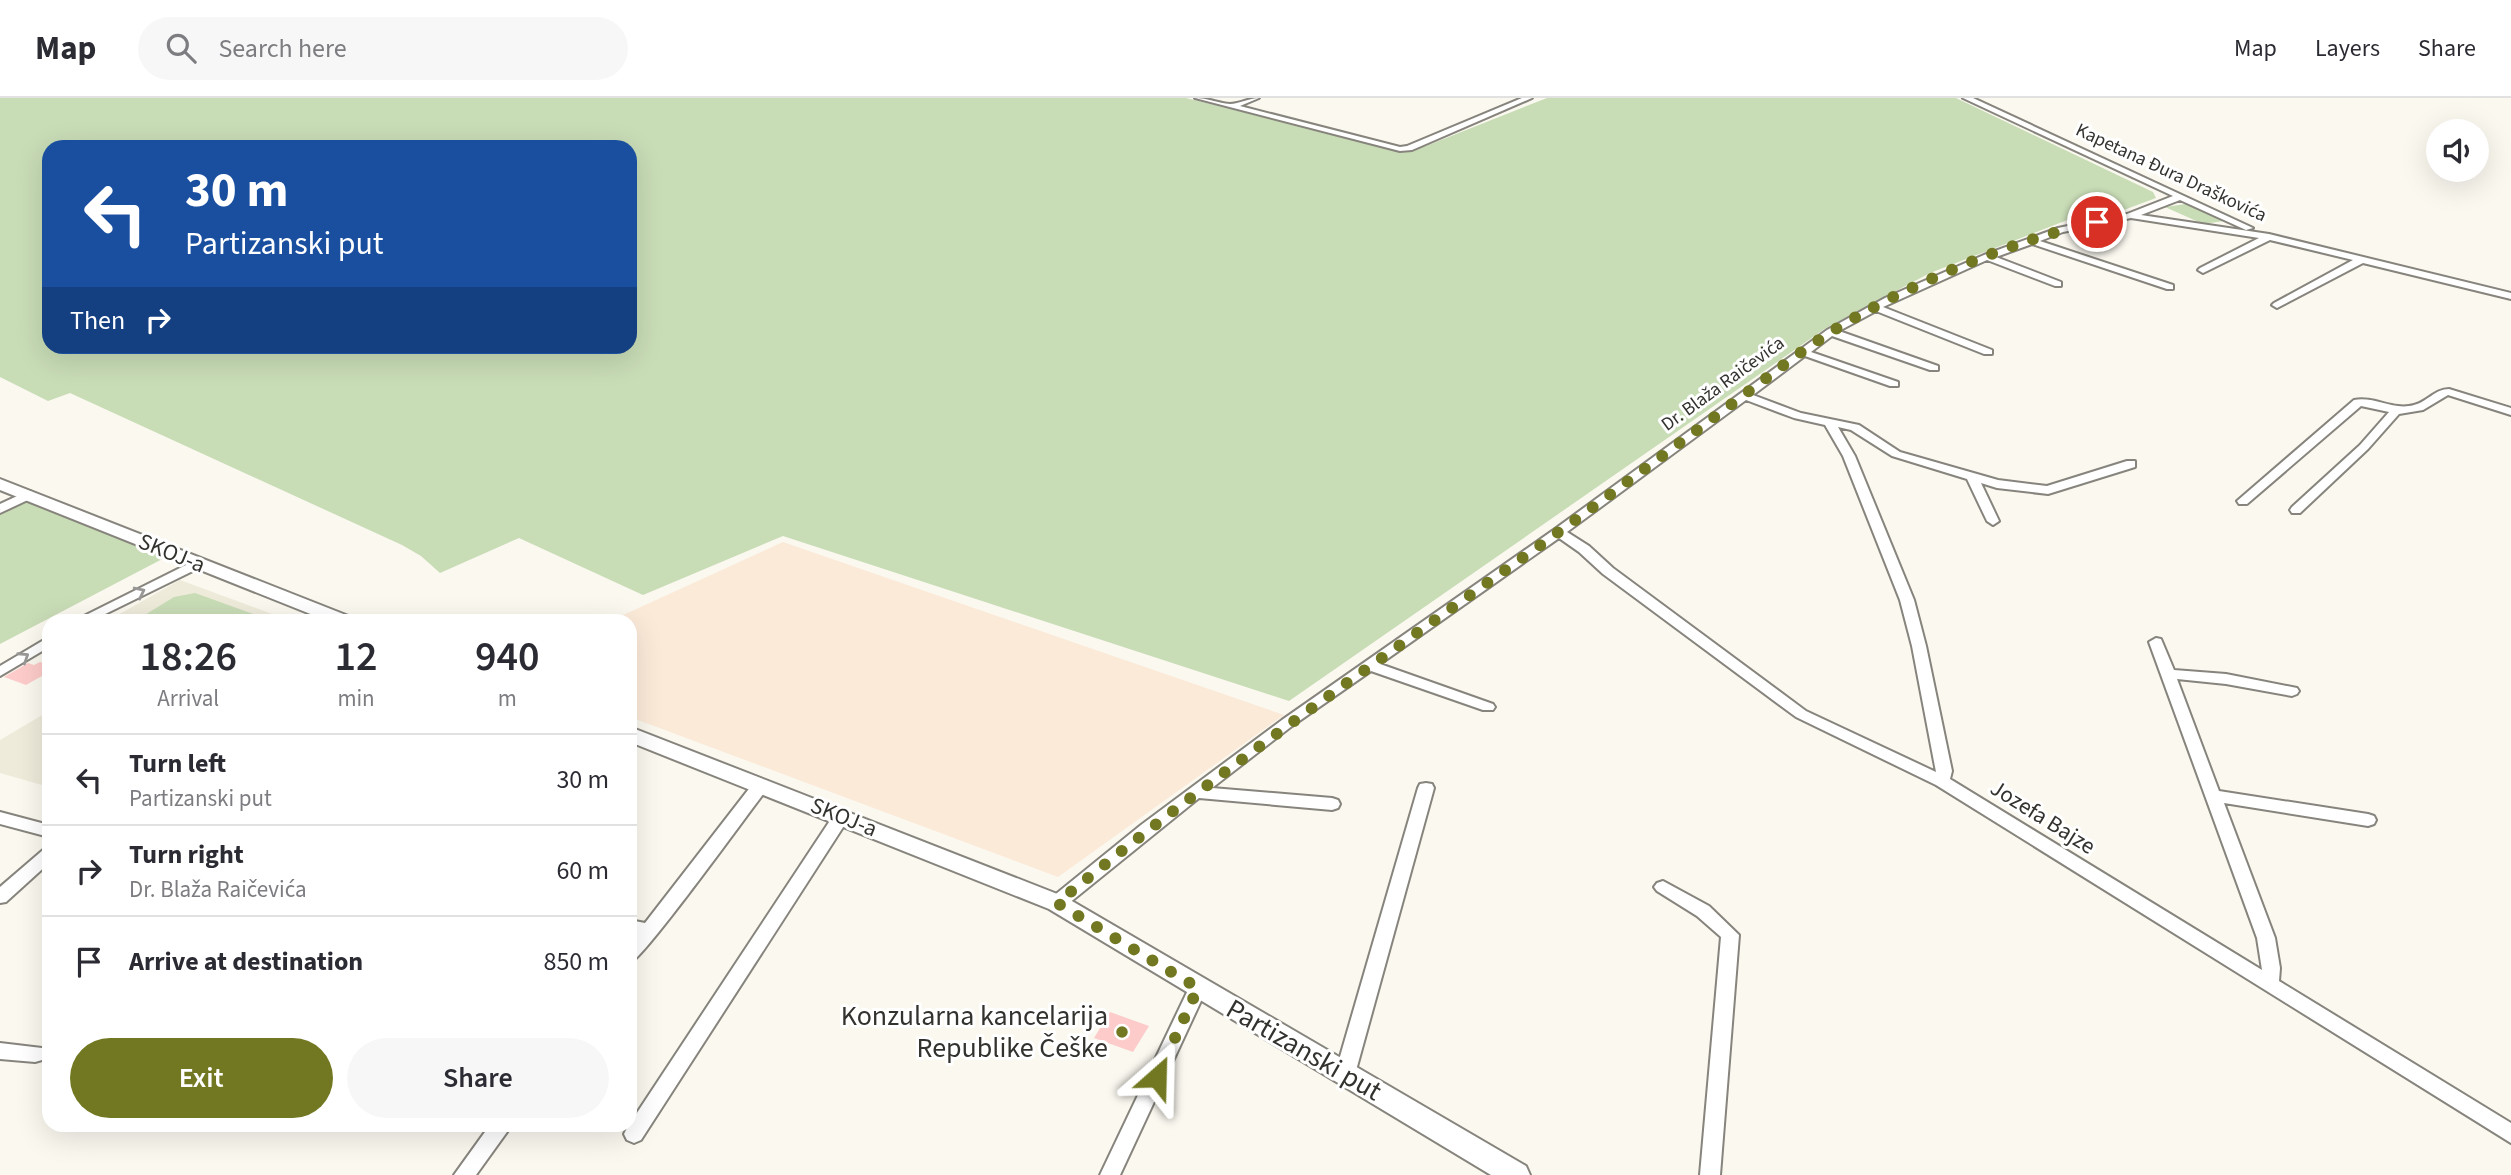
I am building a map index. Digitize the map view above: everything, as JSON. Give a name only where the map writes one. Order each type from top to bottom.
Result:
[{"type":"main road","name":"SKOJ-a","points":[[0,484],[326,614]]},
{"type":"main road","name":"SKOJ-a","points":[[637,737],[1057,903]]},
{"type":"main road","name":"Partizanski put","points":[[1057,903],[1516,1175]]},
{"type":"street","points":[[1199,98],[1393,148],[1409,148],[1528,98]]},
{"type":"street","points":[[1232,107],[1255,98]]},
{"type":"street","name":"Kapetana Đura Draškovića","points":[[1968,98],[2269,237]]},
{"type":"street","name":"Dr. Blaža Raičevića","points":[[1057,903],[1287,723],[1559,531],[1831,332],[1875,307],[1987,257],[2061,230],[2129,216],[2179,197]]},
{"type":"street","name":"Kapetana Đura Draškovića","points":[[2129,216],[2269,237]]},
{"type":"street","points":[[2203,270],[2269,237],[2511,296]]},
{"type":"street","points":[[2032,241],[2170,287]]},
{"type":"street","points":[[1987,257],[2059,284]]},
{"type":"street","points":[[2277,305],[2359,261]]},
{"type":"street","points":[[1875,307],[1988,352]]},
{"type":"street","points":[[1831,332],[1934,368]]},
{"type":"street","points":[[1802,352],[1894,384]]},
{"type":"street","points":[[2243,501],[2358,402],[2396,411],[2414,410],[2444,392],[2449,392],[2511,412]]},
{"type":"street","points":[[1744,395],[1787,412],[1858,428],[1896,454],[1973,479],[2048,490],[2131,464]]},
{"type":"street","points":[[2296,510],[2364,447],[2396,411]]},
{"type":"street","points":[[1829,422],[1849,456],[1907,600],[1944,771],[1942,781]]},
{"type":"street","points":[[1973,479],[1993,521]]},
{"type":"street","points":[[0,509],[29,495]]},
{"type":"street","name":"Jozefa Bajze","points":[[1559,531],[1608,571],[1801,714],[1942,781],[2511,1134]]},
{"type":"street","points":[[95,614],[198,563]]},
{"type":"street","points":[[2156,642],[2266,938],[2271,968],[2270,984]]},
{"type":"street","points":[[0,672],[42,645]]},
{"type":"street","points":[[1371,666],[1488,706]]},
{"type":"street","points":[[2168,674],[2226,679],[2292,691]]},
{"type":"street","points":[[637,948],[761,785]]},
{"type":"street","points":[[1345,1074],[1426,788]]},
{"type":"street","points":[[1196,792],[1332,804]]},
{"type":"street","points":[[2214,796],[2368,820]]},
{"type":"street","points":[[637,1129],[841,817]]},
{"type":"street","points":[[0,818],[42,829]]},
{"type":"street","points":[[0,897],[42,860]]},
{"type":"street","points":[[1663,887],[1703,911],[1730,935],[1710,1175]]},
{"type":"street","points":[[637,928],[650,931]]},
{"type":"street","points":[[1110,1175],[1198,988]]},
{"type":"street","points":[[0,1051],[35,1054]]},
{"type":"street","points":[[464,1175],[497,1132]]},
{"type":"shaded area","points":[[783,542],[1284,715],[1058,877],[637,720],[637,614],[625,614]]},
{"type":"shaded area","points":[[180,580],[272,614],[119,614]]},
{"type":"shaded area","points":[[42,715],[42,785],[0,773],[0,740]]},
{"type":"green space","points":[[0,98],[1186,98],[1404,152],[1426,146],[1547,98],[1956,98],[2153,192],[2156,198],[2121,211],[2070,219],[1930,273],[1826,328],[1289,701],[783,536],[643,595],[519,538],[440,573],[421,556],[402,545],[70,393],[48,401],[0,377]]},
{"type":"green space","points":[[2186,204],[2224,221],[2203,224],[2165,207]]},
{"type":"green space","points":[[25,501],[168,556],[57,614],[42,614],[42,622],[0,644],[0,513]]},
{"type":"green space","points":[[195,593],[254,614],[146,614],[174,597]]},
{"type":"building","points":[[28,663],[34,665],[42,663],[42,676],[26,685],[4,677]]},
{"type":"building","name":"Konzularna kancelarija Republike Češke","points":[[1110,1012],[1149,1026],[1133,1052],[1094,1038]]},
{"type":"place","name":"Konzularna kancelarija Republike Češke","points":[[1122,1032]]},
{"type":"route","points":[[1157,1077],[1198,988],[1057,903],[1147,829],[1287,723],[1559,531],[1831,332],[1915,287],[2061,230],[2097,222]]}]
